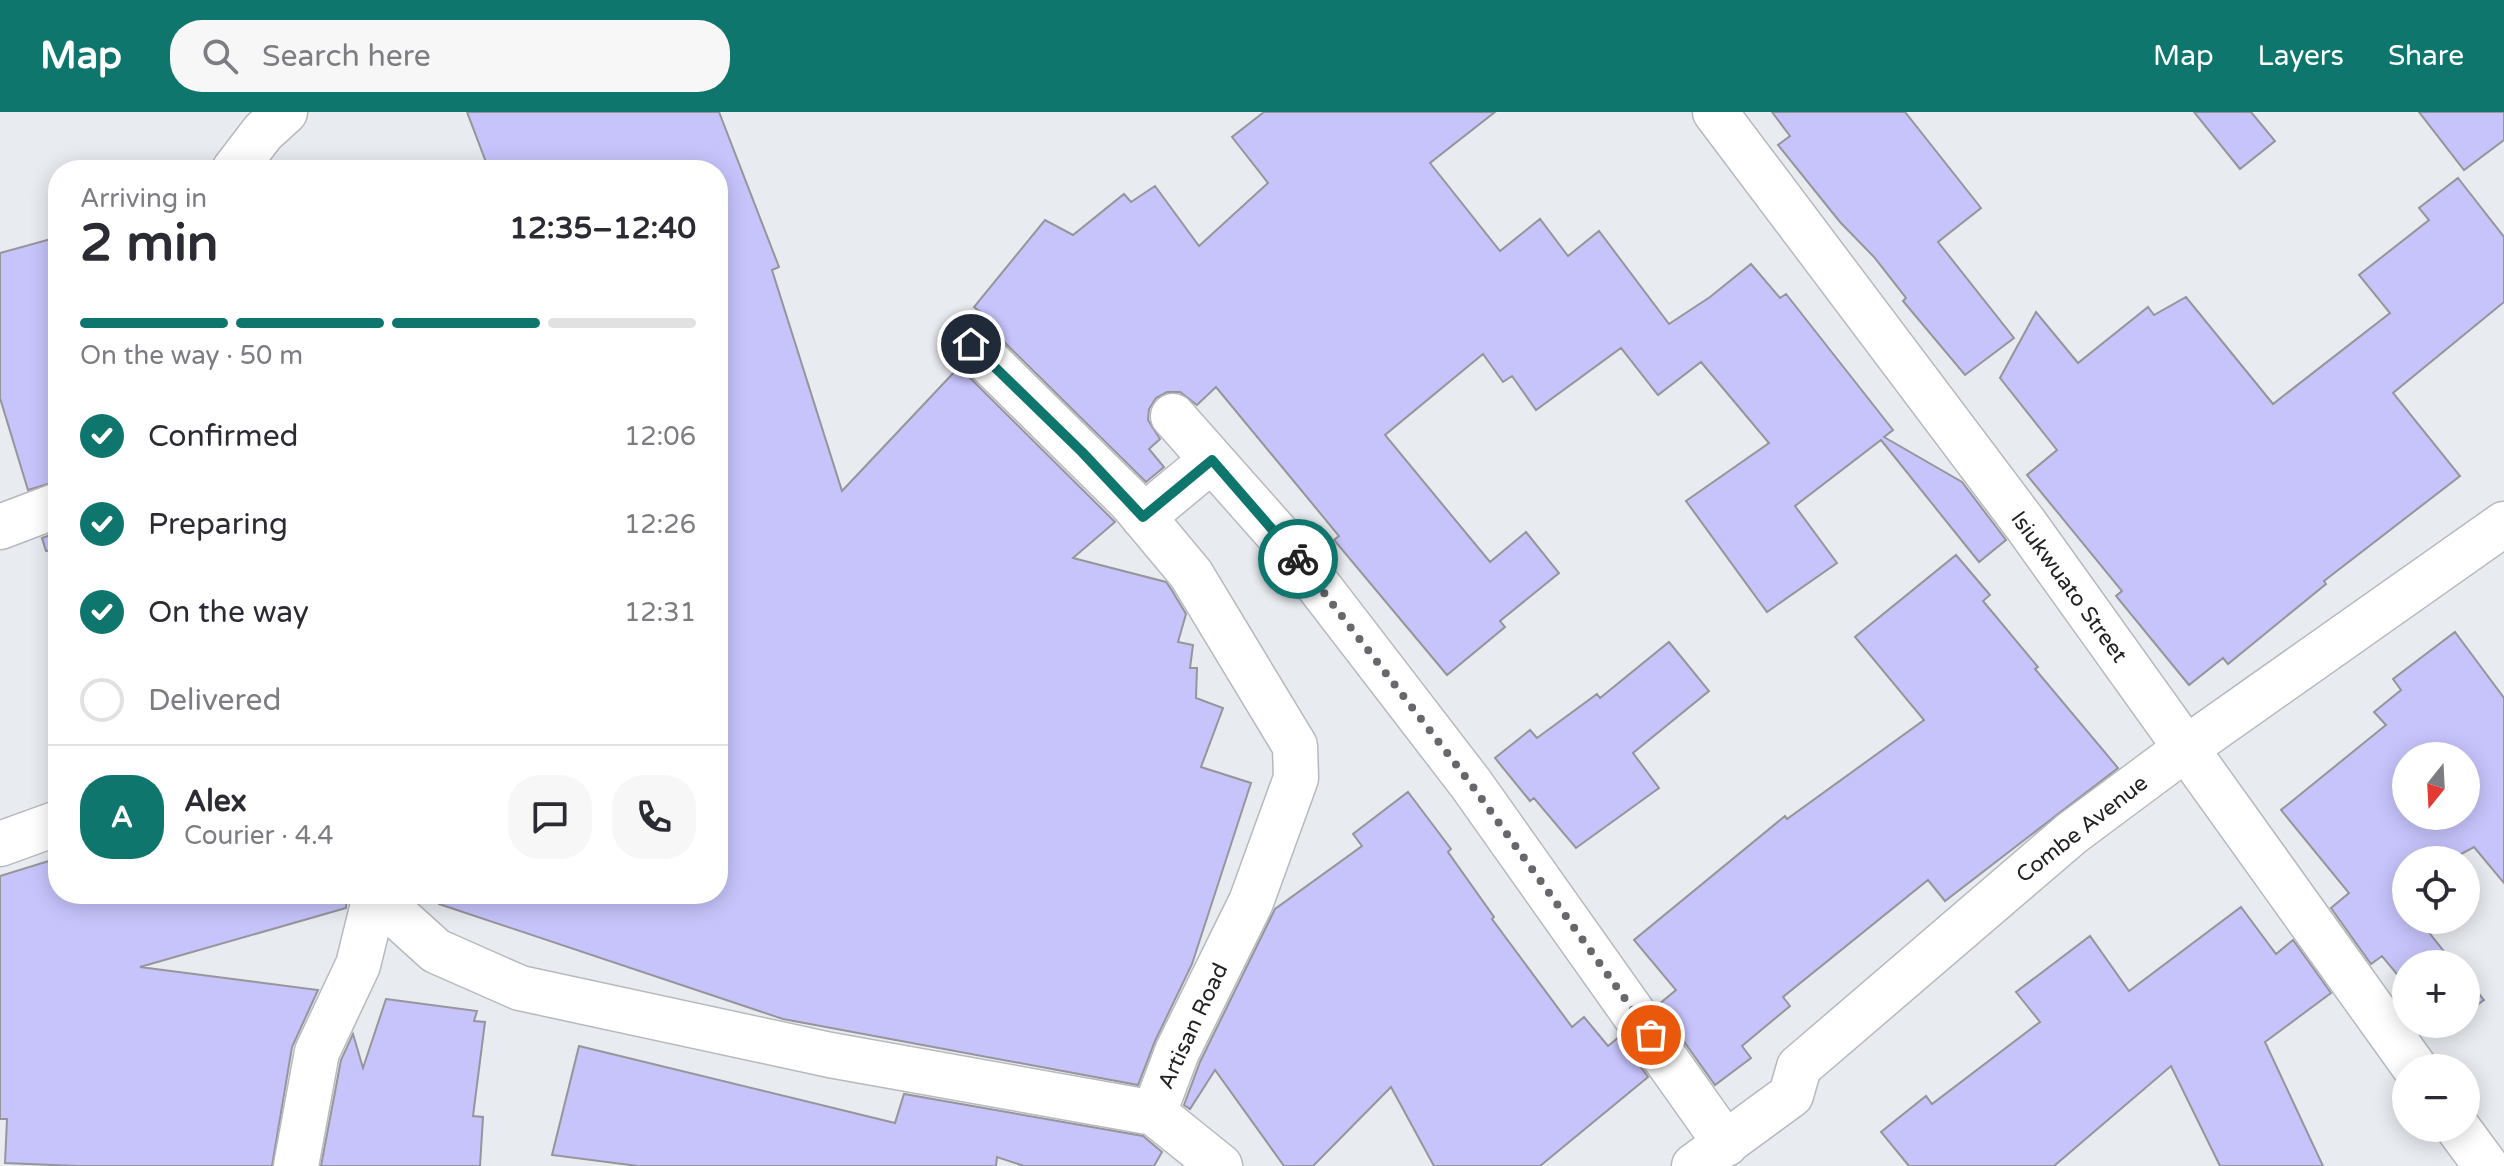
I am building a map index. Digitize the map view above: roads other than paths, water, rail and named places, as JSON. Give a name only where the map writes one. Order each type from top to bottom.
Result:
[{"type":"street","points":[[242,160],[263,132],[285,112]]},
{"type":"street","name":"Isiukwuato Street","points":[[1715,112],[2026,525],[2405,1054]]},
{"type":"street","name":"Artisan Road","points":[[384,904],[436,951],[520,988],[830,1055],[1154,1113],[1177,1052],[1251,902],[1296,778],[1295,746],[1191,574],[1082,452],[971,344]]},
{"type":"street","points":[[1173,416],[1288,546],[1471,784],[1710,1155]]},
{"type":"street","points":[[1143,517],[1212,460]]},
{"type":"street","points":[[0,527],[48,509]]},
{"type":"street","name":"Combe Avenue","points":[[1710,1155],[1791,1095],[1799,1067],[2072,833],[2185,749],[2504,524]]},
{"type":"street","points":[[0,844],[48,827]]},
{"type":"street","points":[[296,1166],[317,1052],[358,965],[372,904]]},
{"type":"street","points":[[1154,1113],[1220,1166]]},
{"type":"street","points":[[2468,1142],[2486,1166]]}]
